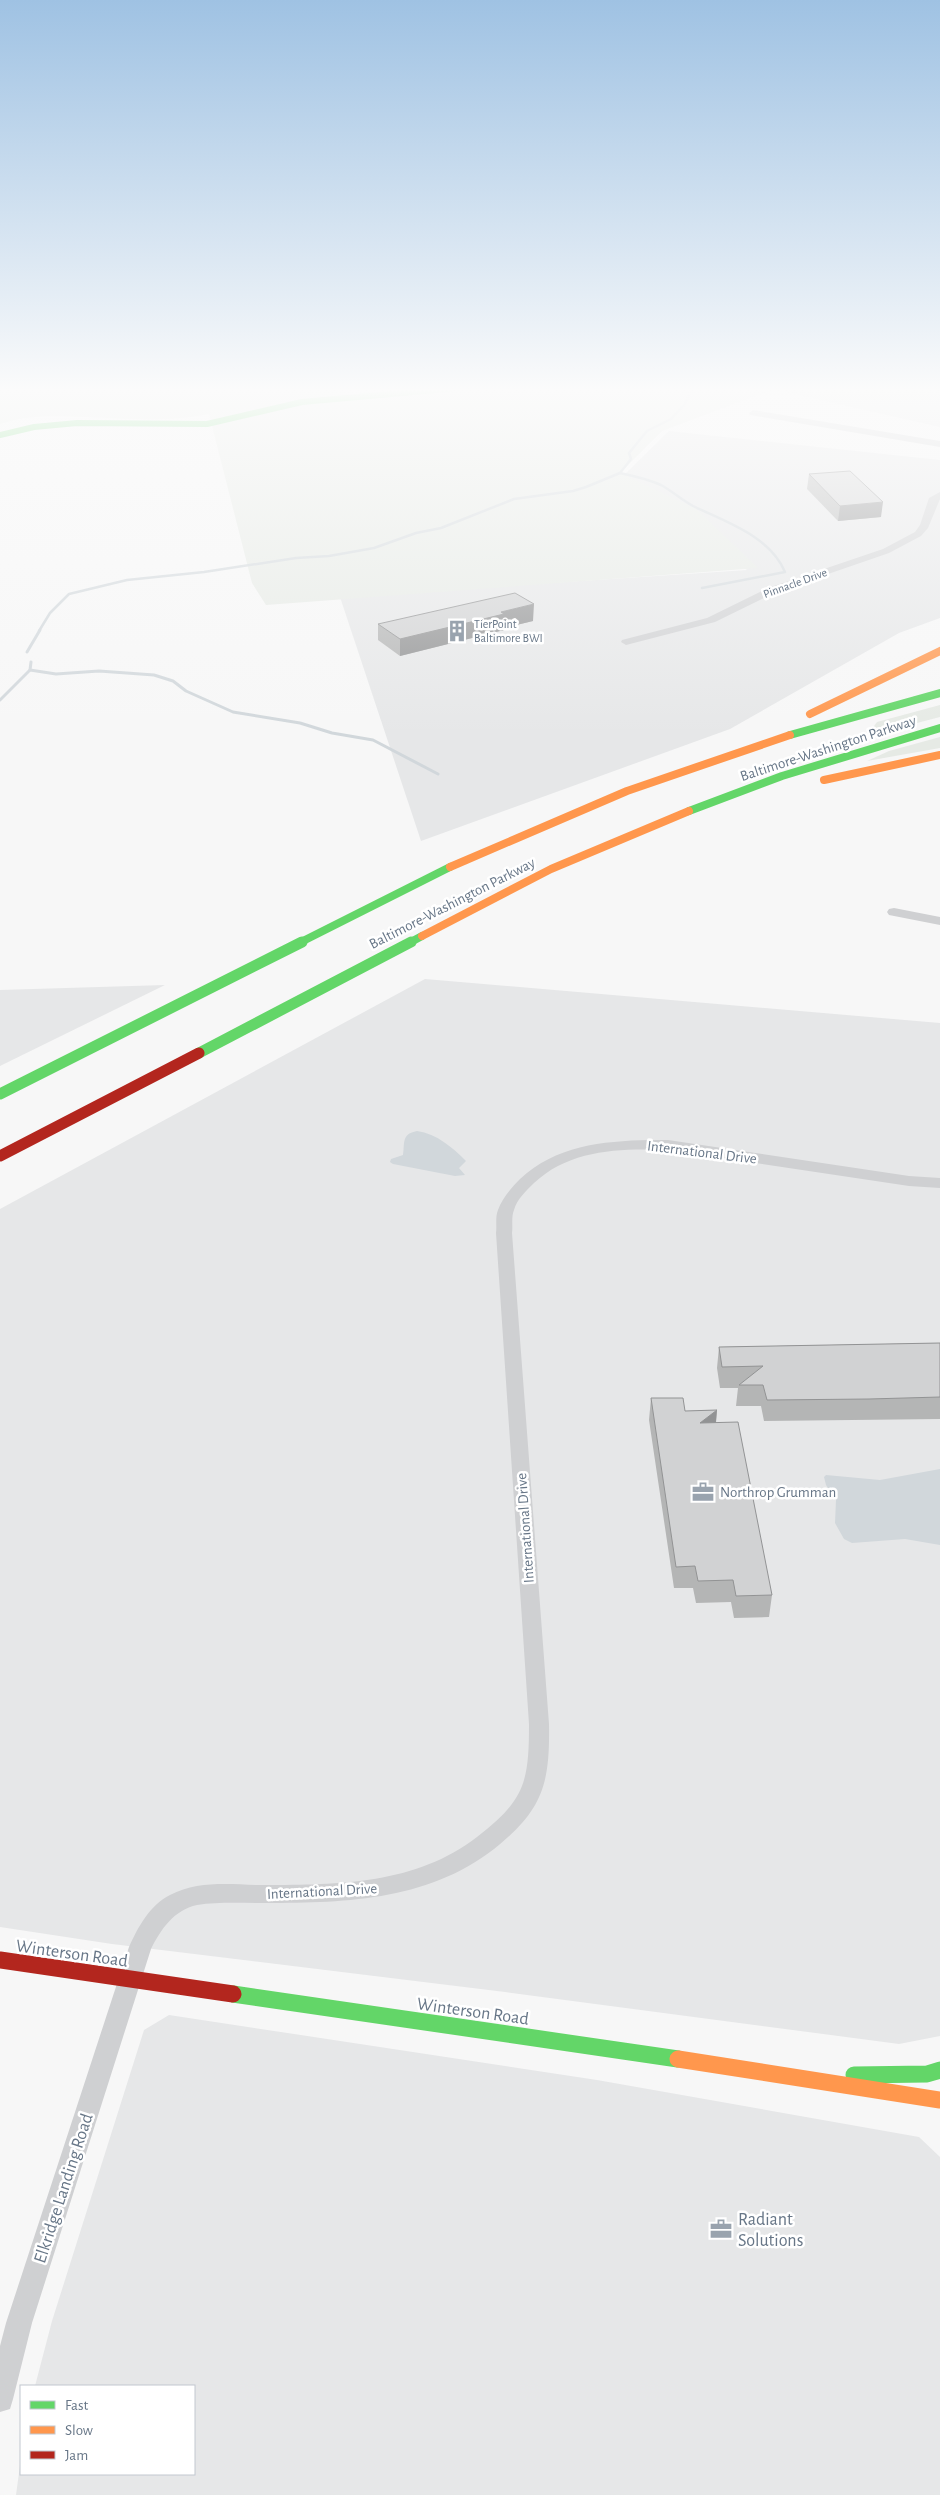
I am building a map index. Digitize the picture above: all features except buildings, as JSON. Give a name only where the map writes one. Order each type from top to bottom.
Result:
[{"type":"main road","points":[[797,719],[858,692],[940,651]]},
{"type":"main road","name":"Baltimore-Washington Parkway","points":[[0,1094],[416,883],[525,833],[665,777],[746,749],[867,712],[940,694]]},
{"type":"main road","points":[[525,833],[591,800],[779,726]]},
{"type":"main road","name":"Baltimore-Washington Parkway","points":[[0,1156],[426,932],[501,896],[551,869],[717,799],[838,758],[940,728]]},
{"type":"main road","points":[[813,782],[937,756]]},
{"type":"main road","points":[[501,896],[648,833],[760,797]]},
{"type":"main road","name":"Winterson Road","points":[[0,1960],[797,2076],[940,2100]]},
{"type":"main road","points":[[797,2076],[927,2074],[940,2070]]},
{"type":"main road","points":[[848,2084],[922,2110]]},
{"type":"street","name":"Pinnacle Drive","points":[[626,642],[711,620],[772,590],[886,551],[918,534],[925,526],[932,503]]},
{"type":"street","points":[[894,912],[940,921]]},
{"type":"street","name":"International Drive","points":[[130,1979],[140,1946],[154,1920],[170,1906],[190,1897],[217,1894],[352,1892],[422,1879],[452,1868],[482,1848],[514,1818],[535,1785],[540,1752],[539,1724],[504,1233],[505,1212],[515,1193],[528,1178],[576,1152],[632,1143],[668,1145],[909,1181],[940,1183]]},
{"type":"street","name":"International Drive","points":[[909,1181],[940,1190]]},
{"type":"street","name":"Elkridge Landing Road","points":[[0,2399],[19,2322],[130,1979]]},
{"type":"shaded area","points":[[232,503],[684,503],[696,509],[758,568],[266,605],[252,583]]},
{"type":"shaded area","points":[[654,503],[940,503],[940,618],[899,633],[730,729],[421,841],[340,597],[747,570]]},
{"type":"shaded area","points":[[940,705],[940,717],[867,736],[877,722]]},
{"type":"shaded area","points":[[940,737],[940,748],[867,761],[889,751]]},
{"type":"shaded area","name":"Northrop Grumman","points":[[425,979],[940,1023],[940,2036],[899,2044],[505,1992],[112,1944],[0,1927],[0,1209]]},
{"type":"shaded area","points":[[165,985],[0,1066],[0,990]]},
{"type":"shaded area","points":[[417,1131],[438,1138],[461,1156],[466,1161],[459,1168],[465,1175],[455,1176],[390,1162],[391,1159],[403,1155],[406,1137],[408,1134]]},
{"type":"shaded area","points":[[940,1469],[940,1545],[905,1539],[852,1543],[844,1539],[835,1523],[836,1500],[826,1485],[824,1477],[826,1475],[880,1480]]},
{"type":"shaded area","points":[[169,2015],[597,2080],[919,2137],[940,2157],[940,2495],[16,2495],[20,2465],[20,2475],[195,2475],[195,2385],[35,2385],[52,2321],[144,2030]]},
{"type":"waterway","points":[[39,631],[50,613],[69,594],[127,580],[204,572],[296,558],[329,556],[374,548],[416,533],[441,528],[503,503]]},
{"type":"waterway","points":[[689,503],[733,524],[758,540],[778,559],[785,572],[702,588]]},
{"type":"waterway","points":[[27,652],[40,630]]},
{"type":"waterway","points":[[30,670],[31,662]]},
{"type":"waterway","points":[[0,700],[30,670]]},
{"type":"waterway","points":[[30,670],[56,674],[99,671],[154,675],[173,681],[186,691],[233,712],[300,723],[332,733],[373,740],[438,774]]},
{"type":"traffic: fast","points":[[790,735],[940,693]]},
{"type":"traffic: fast","points":[[689,811],[782,776],[940,728]]},
{"type":"traffic: fast","points":[[0,1094],[450,867]]},
{"type":"traffic: fast","points":[[199,1053],[422,936]]},
{"type":"traffic: fast","points":[[233,1994],[678,2059]]},
{"type":"traffic: fast","points":[[854,2075],[927,2074],[940,2070]]},
{"type":"traffic: slow","points":[[810,714],[940,651]]},
{"type":"traffic: slow","points":[[450,867],[627,791],[790,735]]},
{"type":"traffic: slow","points":[[824,780],[940,755]]},
{"type":"traffic: slow","points":[[422,936],[551,869],[689,811]]},
{"type":"traffic: slow","points":[[678,2059],[940,2100]]},
{"type":"traffic: jam","points":[[0,1156],[199,1053]]},
{"type":"traffic: jam","points":[[0,1960],[233,1994]]},
{"type":"place","name":"TierPoint Baltimore BWI","points":[[457,631]]},
{"type":"place","name":"Northrop Grumman","points":[[703,1492]]},
{"type":"place","name":"Radiant Solutions","points":[[721,2229]]}]
